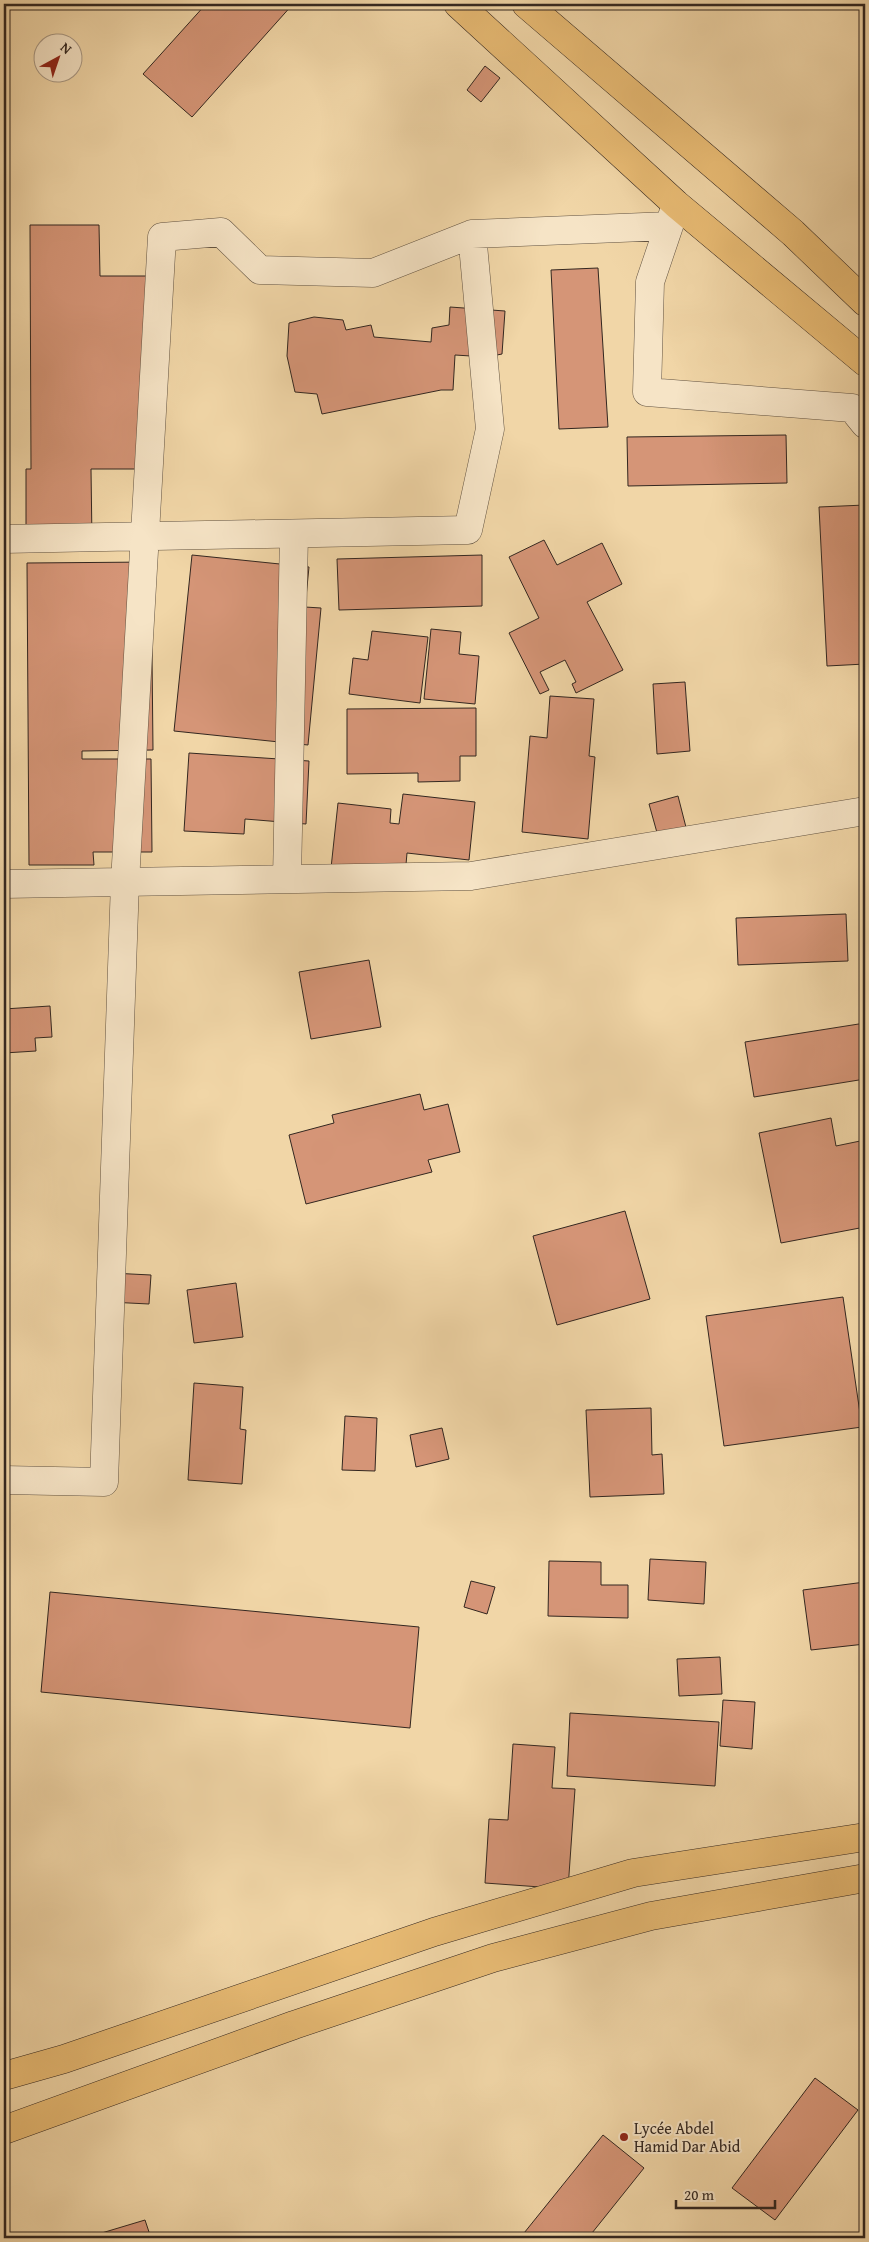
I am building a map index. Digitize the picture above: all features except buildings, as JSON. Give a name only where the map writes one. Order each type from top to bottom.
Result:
[{"type":"main road","points":[[458,4],[673,215],[865,362]]},
{"type":"main road","points":[[526,4],[793,233],[865,302]]},
{"type":"main road","points":[[4,2076],[73,2056],[434,1932],[633,1873],[865,1837]]},
{"type":"main road","points":[[4,2130],[294,2025],[493,1958],[651,1916],[865,1878]]},
{"type":"street","points":[[4,1480],[104,1482],[125,882],[162,236],[221,232],[260,270],[373,273],[472,234],[673,215],[650,282],[647,392],[852,408],[865,424]]},
{"type":"street","points":[[4,539],[468,530],[490,429],[472,234]]},
{"type":"street","points":[[287,879],[294,534]]},
{"type":"street","points":[[4,884],[471,876],[865,811]]},
{"type":"place","name":"Lycée Abdel Hamid Dar Abid","points":[[624,2137]]}]
